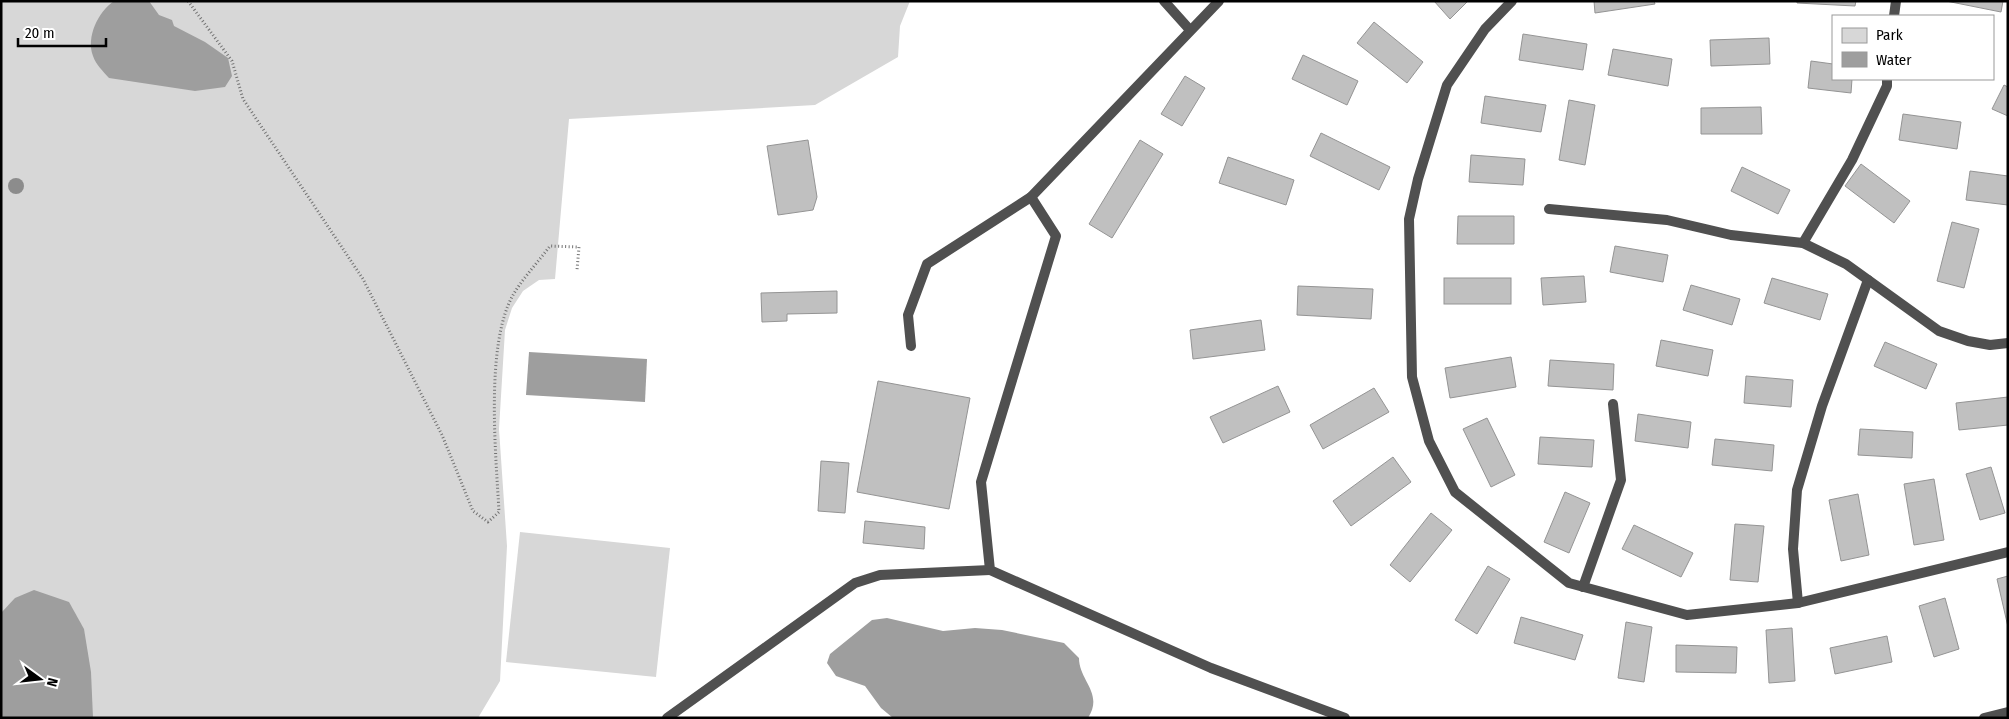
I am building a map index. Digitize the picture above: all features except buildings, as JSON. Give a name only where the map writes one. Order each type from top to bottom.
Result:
[{"type":"lane","points":[[1164,1],[1190,30]]},
{"type":"lane","points":[[911,346],[908,315],[927,264],[1031,197],[1219,1]]},
{"type":"lane","points":[[1512,1],[1485,29],[1447,85],[1418,179],[1409,219],[1412,377],[1429,442],[1455,492],[1569,583],[1687,615],[1798,603],[2008,552]]},
{"type":"lane","points":[[1894,15],[1896,1]]},
{"type":"lane","points":[[1804,243],[1852,160],[1887,86],[1888,80]]},
{"type":"lane","points":[[990,570],[981,482],[1056,236],[1031,197]]},
{"type":"lane","points":[[1549,209],[1667,220],[1731,235],[1804,243],[1846,264],[1940,331],[1968,341],[1990,345],[2008,343]]},
{"type":"lane","points":[[1798,603],[1793,549],[1796,490],[1822,406],[1868,280]]},
{"type":"lane","points":[[1583,587],[1621,480],[1613,404]]},
{"type":"lane","points":[[667,718],[855,583],[880,575],[990,570],[1211,668],[1345,718]]},
{"type":"lane","points":[[1984,718],[2008,712]]},
{"type":"path","points":[[188,1],[232,61],[242,98],[363,279],[442,435],[473,511],[488,522],[499,512],[494,428],[497,354],[504,319],[513,296],[550,246],[579,247],[577,270]]},
{"type":"green space","points":[[1,1],[910,1],[900,26],[898,57],[815,105],[569,119],[555,279],[539,280],[523,291],[512,308],[505,330],[499,429],[507,546],[500,681],[478,718],[1,718]]},
{"type":"green space","points":[[520,532],[670,548],[656,677],[506,662]]},
{"type":"water","points":[[114,1],[149,1],[159,15],[172,20],[174,26],[205,42],[228,58],[232,76],[225,87],[195,91],[109,78],[94,59],[91,41],[98,18]]},
{"type":"water","points":[[529,352],[647,359],[645,402],[526,395]]},
{"type":"water","points":[[34,590],[69,602],[84,629],[91,672],[93,718],[1,718],[1,613],[15,598]]},
{"type":"water","points":[[887,618],[943,631],[975,628],[1002,630],[1064,643],[1079,658],[1083,674],[1090,687],[1093,701],[1088,718],[893,718],[881,708],[865,686],[836,676],[827,663],[830,654],[872,620]]}]
